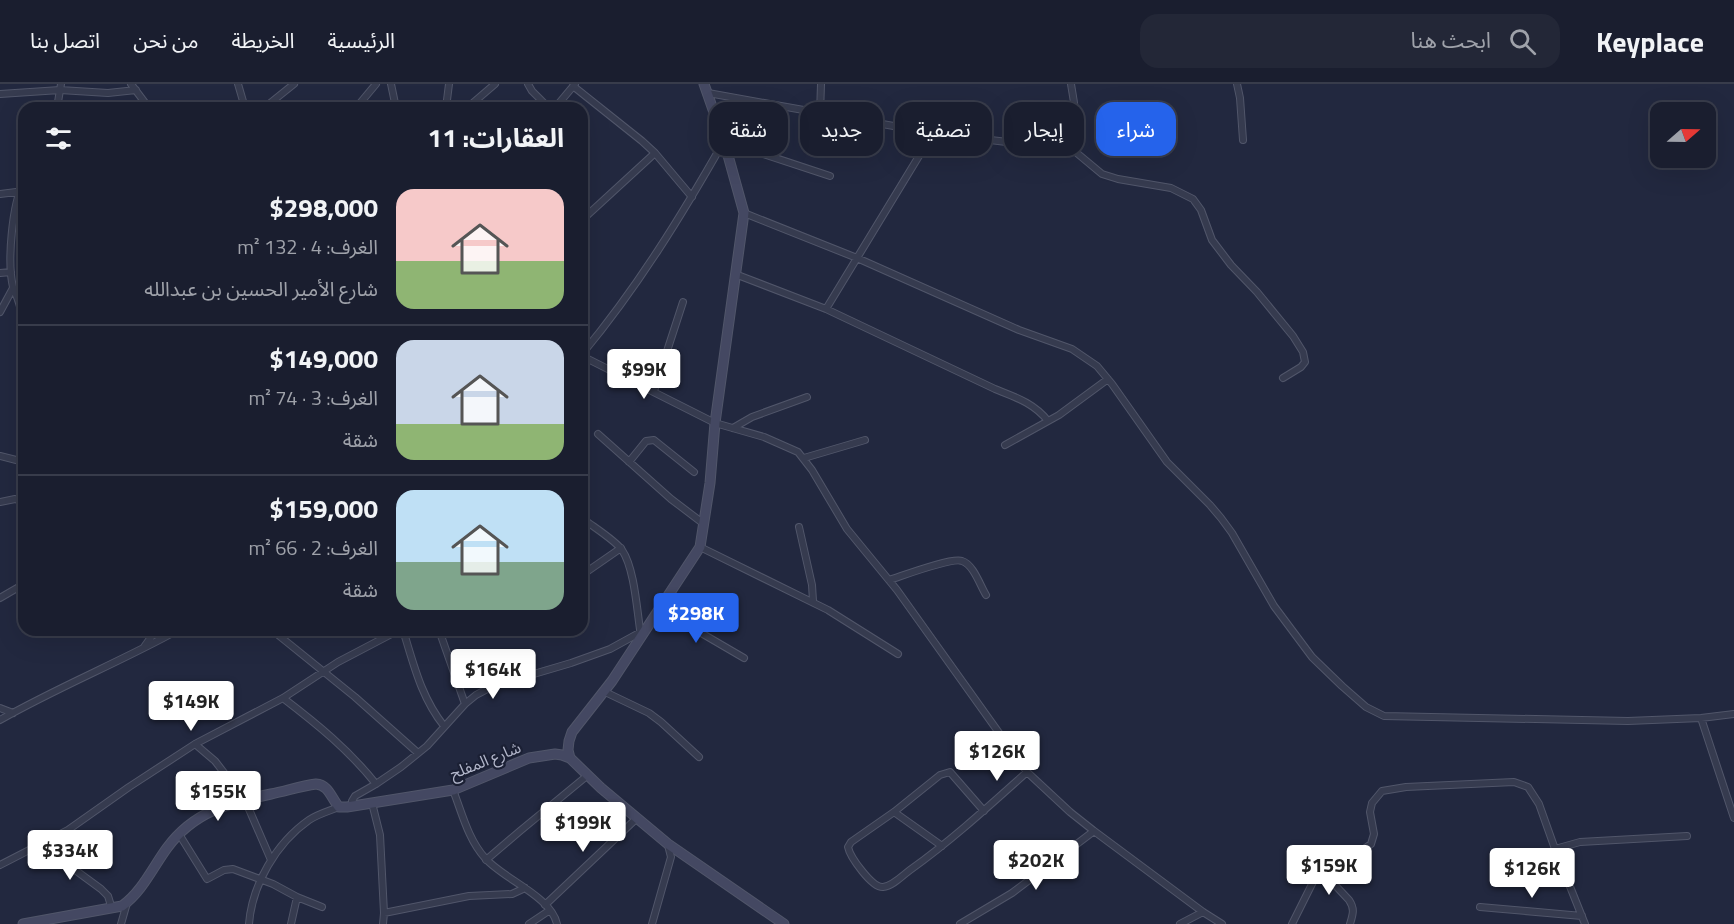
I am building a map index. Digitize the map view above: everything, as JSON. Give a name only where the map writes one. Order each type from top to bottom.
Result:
[{"type":"street","points":[[238,84],[243,102]]},
{"type":"street","points":[[272,102],[294,84]]},
{"type":"street","points":[[361,102],[376,84]]},
{"type":"street","points":[[391,84],[395,102]]},
{"type":"street","points":[[447,102],[449,84]]},
{"type":"street","points":[[474,102],[495,84]]},
{"type":"street","points":[[528,84],[532,92],[543,102]]},
{"type":"street","points":[[820,102],[821,84]]},
{"type":"street","points":[[1071,84],[1073,102]]},
{"type":"street","points":[[1237,84],[1243,140]]},
{"type":"street","points":[[560,102],[574,85],[655,153],[692,197]]},
{"type":"street","points":[[58,102],[60,87]]},
{"type":"street","points":[[0,94],[60,87],[108,93],[133,87],[144,102]]},
{"type":"street","points":[[706,88],[800,109]]},
{"type":"street","points":[[588,214],[655,153]]},
{"type":"street","points":[[588,348],[647,267],[715,156]]},
{"type":"street","points":[[728,156],[744,213],[734,274],[715,423],[710,483],[700,547],[660,609],[572,732],[568,750],[570,759],[668,844],[784,924]]},
{"type":"street","points":[[769,156],[830,176]]},
{"type":"street","points":[[826,309],[919,156]]},
{"type":"street","points":[[1080,156],[1102,174],[1171,188],[1192,199],[1201,210],[1212,240],[1293,336],[1303,352],[1305,362],[1283,378]]},
{"type":"street","points":[[0,194],[18,191]]},
{"type":"street","points":[[18,203],[13,223],[11,272],[13,288],[18,299]]},
{"type":"street","points":[[744,213],[857,258],[1019,330],[1072,349],[1097,366],[1167,462],[1221,518],[1274,606],[1299,639],[1329,674],[1366,706],[1384,716],[1628,721],[1701,718],[1734,714]]},
{"type":"street","points":[[0,273],[11,272]]},
{"type":"street","points":[[734,274],[826,309],[995,389],[1022,399],[1038,410],[1048,422]]},
{"type":"street","points":[[0,312],[13,288]]},
{"type":"street","points":[[654,392],[683,302]]},
{"type":"street","points":[[588,358],[715,423],[782,444],[798,452],[804,458],[847,529],[889,580],[1027,772],[1094,831],[1222,924]]},
{"type":"street","points":[[1005,445],[1048,422],[1108,379]]},
{"type":"street","points":[[733,428],[752,417],[807,397]]},
{"type":"street","points":[[598,434],[670,499],[704,524]]},
{"type":"street","points":[[629,462],[646,441],[654,440],[694,472]]},
{"type":"street","points":[[804,458],[865,440]]},
{"type":"street","points":[[0,456],[18,460]]},
{"type":"street","points":[[0,502],[18,500]]},
{"type":"street","points":[[588,523],[621,549],[627,560],[641,635]]},
{"type":"street","points":[[799,527],[812,585],[813,601]]},
{"type":"street","points":[[700,547],[813,601],[898,654]]},
{"type":"street","points":[[588,571],[621,549]]},
{"type":"street","points":[[889,580],[952,561],[962,561],[969,566],[986,595]]},
{"type":"street","points":[[0,598],[18,588]]},
{"type":"street","points":[[660,609],[744,658]]},
{"type":"street","points":[[354,806],[352,801],[355,795],[376,784],[427,746],[465,704],[493,686],[591,656],[641,635]]},
{"type":"street","points":[[142,650],[152,636]]},
{"type":"street","points":[[0,720],[167,636]]},
{"type":"street","points":[[279,636],[324,671],[418,753]]},
{"type":"street","points":[[0,865],[68,830],[195,744],[283,698],[324,671],[390,636]]},
{"type":"street","points":[[403,636],[430,708],[444,726]]},
{"type":"street","points":[[441,636],[465,704]]},
{"type":"street","points":[[603,691],[648,713],[699,757]]},
{"type":"street","points":[[283,698],[343,747],[376,784]]},
{"type":"street","points":[[0,708],[13,713]]},
{"type":"street","points":[[1701,718],[1734,818]]},
{"type":"street","points":[[195,744],[215,761],[245,800],[271,861]]},
{"type":"street","name":"شارع المفلح","points":[[339,807],[453,790],[529,758],[562,754],[570,759]]},
{"type":"street","points":[[984,811],[950,772],[940,775],[894,812],[851,842],[848,847],[852,858],[877,886],[885,887],[942,846],[984,811],[1027,772]]},
{"type":"street","points":[[486,860],[588,775]]},
{"type":"street","points":[[1292,924],[1323,855],[1352,852],[1364,849],[1371,844],[1374,834],[1370,812],[1372,803],[1382,791],[1514,782],[1528,787],[1539,804],[1585,924]]},
{"type":"street","points":[[25,924],[122,906],[131,899],[168,846],[192,821],[208,812],[245,800],[322,784],[339,807],[310,820],[291,835],[271,861],[250,907],[249,924]]},
{"type":"street","points":[[453,790],[467,830],[486,860],[548,907],[556,917],[557,924]]},
{"type":"street","points":[[372,803],[380,835],[383,924]]},
{"type":"street","points":[[894,812],[942,846]]},
{"type":"street","points":[[529,924],[637,818]]},
{"type":"street","points":[[960,924],[1012,893],[1094,831]]},
{"type":"street","points":[[179,834],[207,879],[224,870],[233,869],[322,907]]},
{"type":"street","points":[[1555,849],[1580,842],[1687,836]]},
{"type":"street","points":[[44,843],[101,889],[108,896],[112,909]]},
{"type":"street","points":[[652,924],[671,857],[668,844]]},
{"type":"street","points":[[1318,867],[1352,905],[1354,912],[1350,924]]},
{"type":"street","points":[[384,913],[469,896],[512,894],[525,888]]},
{"type":"street","points":[[291,924],[297,897]]},
{"type":"street","points":[[121,924],[127,903]]},
{"type":"street","points":[[1480,907],[1582,916]]},
{"type":"street","points":[[1180,924],[1203,912]]}]
